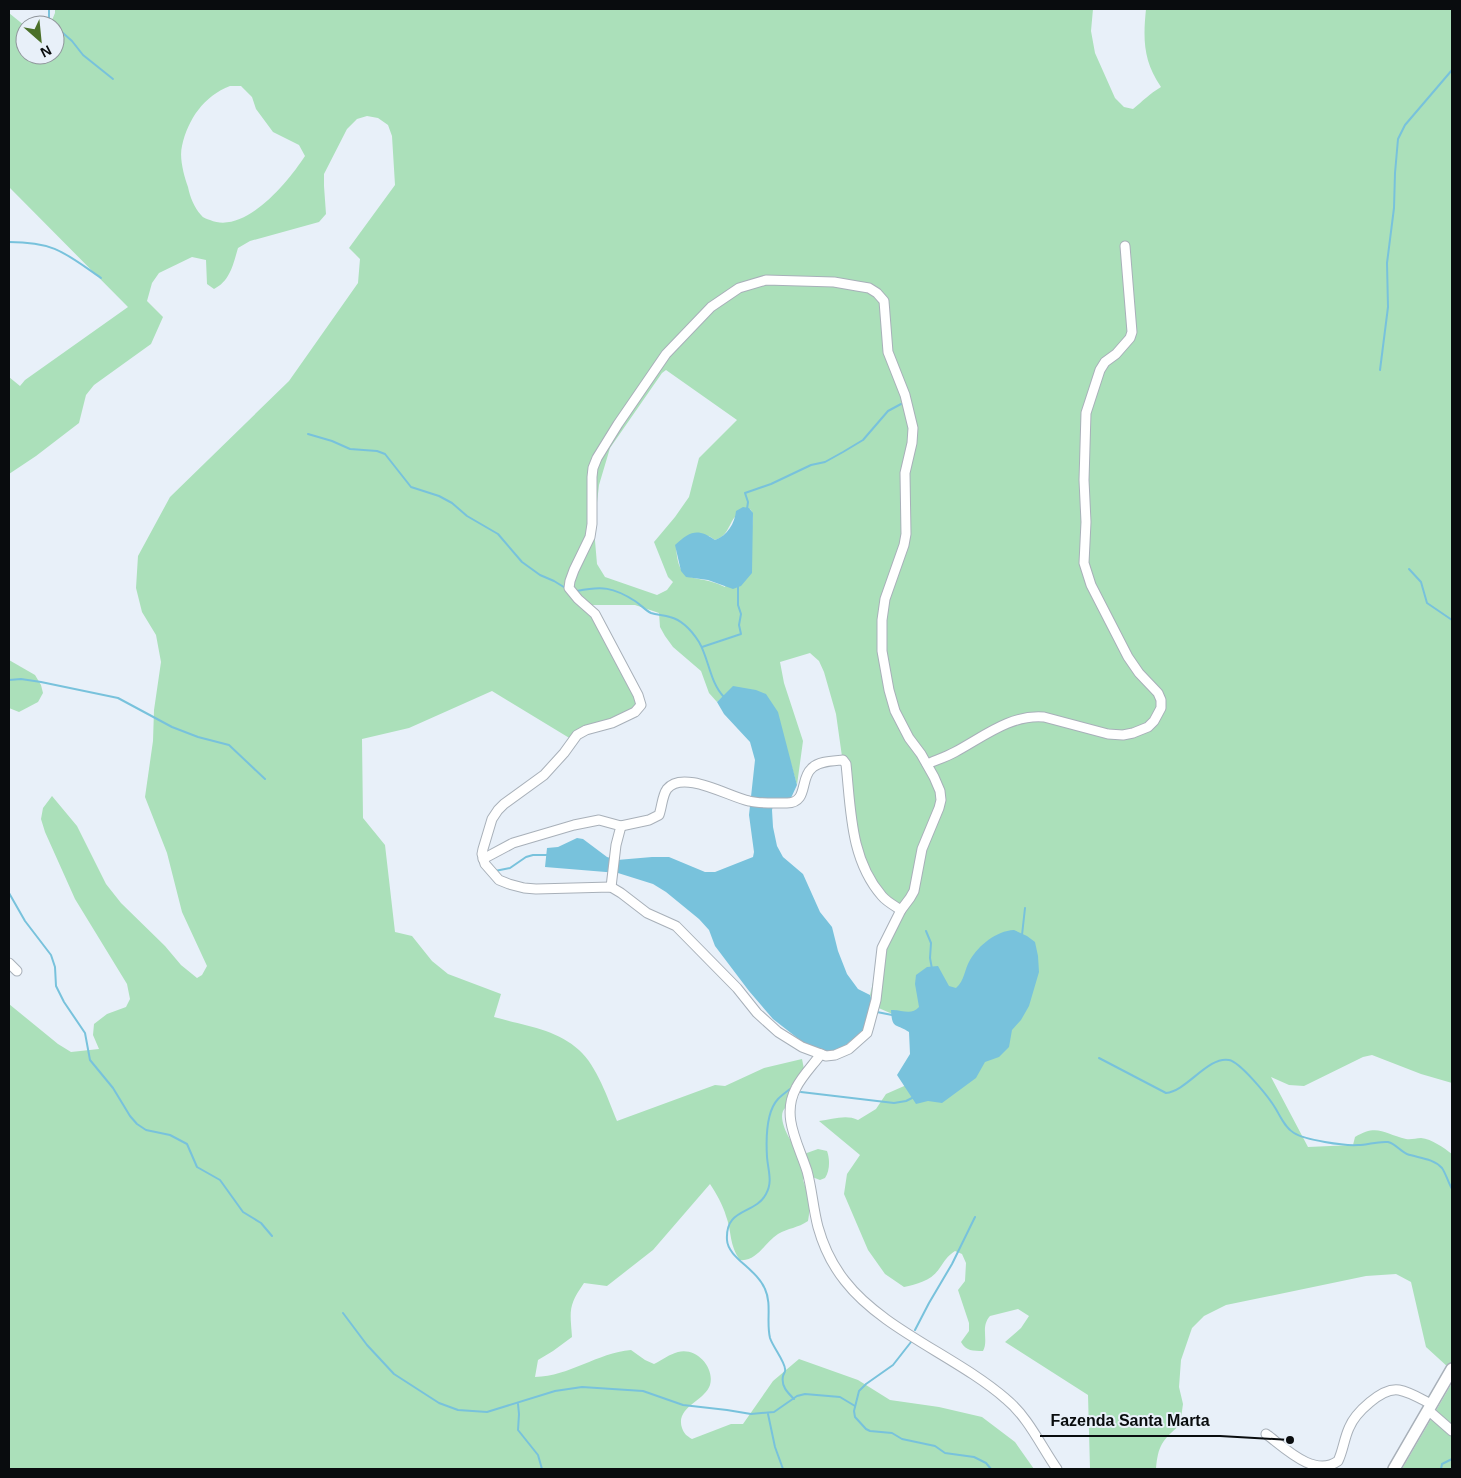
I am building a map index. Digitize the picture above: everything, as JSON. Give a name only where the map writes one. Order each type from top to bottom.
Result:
[{"type":"main road","points":[[1394,1469],[1452,1369]]},
{"type":"street","points":[[927,764],[955,752],[996,728],[1023,718],[1044,717],[1108,734],[1124,735],[1148,727],[1154,722],[1161,708],[1161,700],[1158,693],[1139,673],[1128,657],[1091,586],[1084,562],[1086,413],[1100,370],[1105,362],[1116,354],[1130,338],[1132,332],[1125,246]]},
{"type":"street","points":[[766,280],[834,282],[869,288],[884,301],[886,307],[885,333],[888,352],[905,395],[913,428],[912,443],[905,473],[906,534],[885,599],[882,620],[882,650],[895,711],[909,738],[927,764],[940,791],[941,800],[922,849],[914,891],[901,910],[882,948],[876,1000],[867,1033],[849,1049],[835,1055],[826,1056],[802,1047],[778,1032],[676,926],[647,913],[611,887],[524,888],[499,880],[483,859],[483,849],[492,819],[504,804],[544,775],[577,736],[586,730],[612,723],[635,712],[641,706],[638,695],[595,614],[569,588],[574,570],[590,537],[593,468],[618,424],[666,354],[711,307],[739,288],[766,280]]},
{"type":"street","points":[[483,859],[512,843],[574,825],[599,820],[621,826],[649,820],[659,814],[667,788],[678,782],[687,781],[699,784],[749,801],[790,803],[799,798],[803,792],[806,778],[812,768],[820,764],[843,760],[846,764],[853,838],[862,865],[883,898],[901,910]]},
{"type":"street","points":[[611,887],[616,845],[621,826]]},
{"type":"street","points":[[9,963],[16,971]]},
{"type":"street","points":[[821,1054],[796,1086],[789,1108],[792,1128],[807,1172],[818,1227],[835,1266],[844,1280],[870,1307],[898,1327],[973,1373],[1007,1399],[1018,1410],[1057,1469]]},
{"type":"street","points":[[1266,1434],[1306,1464],[1321,1468],[1333,1465],[1338,1461],[1352,1421],[1365,1406],[1392,1390],[1400,1390],[1430,1407],[1452,1431]]},
{"type":"green space","points":[[55,9],[1093,9],[1091,31],[1095,53],[1115,98],[1124,107],[1133,109],[1161,87],[1151,68],[1146,49],[1146,9],[1452,9],[1452,1083],[1421,1074],[1372,1055],[1363,1057],[1304,1086],[1289,1085],[1271,1077],[1308,1147],[1353,1145],[1355,1137],[1375,1130],[1406,1139],[1421,1138],[1429,1140],[1452,1154],[1452,1362],[1449,1368],[1426,1347],[1411,1282],[1396,1274],[1366,1276],[1226,1305],[1204,1316],[1192,1328],[1181,1360],[1179,1387],[1183,1404],[1180,1425],[1162,1444],[1156,1469],[1090,1469],[1088,1395],[1005,1342],[1021,1328],[1029,1316],[1018,1309],[990,1316],[985,1329],[985,1347],[983,1351],[970,1350],[961,1342],[969,1331],[969,1323],[958,1290],[965,1281],[966,1263],[962,1254],[955,1251],[936,1273],[914,1285],[904,1287],[885,1274],[868,1250],[844,1194],[847,1174],[860,1155],[819,1121],[843,1117],[858,1120],[876,1109],[886,1094],[911,1083],[920,1026],[874,1006],[870,995],[879,957],[897,913],[878,895],[851,820],[836,714],[819,661],[810,653],[780,662],[784,683],[803,741],[797,785],[791,764],[734,687],[717,702],[709,693],[701,671],[673,647],[665,636],[660,627],[659,613],[635,605],[586,605],[634,689],[639,712],[571,739],[492,691],[409,728],[362,739],[363,818],[385,845],[395,932],[412,936],[432,961],[448,974],[501,994],[494,1017],[550,1032],[579,1050],[597,1074],[617,1121],[715,1085],[725,1086],[764,1068],[802,1059],[806,1079],[804,1079],[795,1104],[788,1105],[783,1111],[783,1122],[788,1136],[800,1151],[804,1154],[818,1149],[827,1151],[829,1165],[825,1178],[820,1180],[807,1175],[803,1180],[808,1200],[808,1221],[773,1237],[756,1255],[746,1260],[740,1260],[736,1254],[725,1212],[710,1184],[653,1250],[607,1286],[584,1283],[575,1297],[571,1308],[572,1337],[538,1360],[535,1377],[560,1373],[607,1355],[631,1350],[654,1364],[678,1352],[685,1351],[697,1355],[707,1365],[711,1378],[707,1391],[686,1409],[681,1421],[684,1432],[692,1439],[731,1424],[743,1424],[773,1381],[799,1359],[858,1380],[890,1400],[939,1407],[982,1417],[1015,1442],[1034,1469],[9,1469],[9,1004],[58,1044],[71,1052],[99,1049],[93,1035],[94,1024],[107,1014],[126,1007],[130,999],[127,984],[75,899],[45,832],[41,819],[43,808],[52,796],[77,826],[106,884],[121,903],[165,946],[181,965],[197,978],[202,975],[207,966],[182,912],[167,853],[145,797],[161,662],[156,635],[142,612],[136,588],[138,556],[170,497],[289,381],[358,283],[360,259],[349,248],[395,185],[392,136],[388,125],[378,118],[367,116],[357,119],[347,129],[324,174],[326,214],[319,222],[250,241],[238,248],[227,277],[224,282],[214,289],[207,284],[206,260],[192,257],[159,273],[152,283],[147,301],[163,317],[151,344],[94,385],[86,395],[79,423],[9,474],[9,377],[20,386],[25,380],[128,307],[9,187],[9,13],[15,18],[15,65],[65,65],[65,15],[54,15]],"holes":[[[230,86],[241,86],[252,97],[256,109],[273,132],[299,145],[305,156],[277,192],[264,203],[251,213],[237,220],[223,223],[205,218],[196,209],[184,172],[181,151],[188,127],[205,102],[221,90]],[[666,370],[737,420],[699,458],[689,497],[654,542],[668,577],[673,582],[667,590],[657,595],[605,577],[597,564],[594,529],[599,485],[610,448]],[[748,508],[751,510],[753,517],[752,527],[725,587],[685,574],[680,568],[677,559],[676,545],[709,536],[715,540],[719,538],[725,534],[734,518]]]},
{"type":"green space","points":[[9,660],[35,675],[43,693],[38,702],[19,712],[9,708]]},
{"type":"green space","points":[[1452,1383],[1452,1469],[1402,1469]]},
{"type":"water","points":[[743,507],[749,508],[753,513],[752,573],[741,586],[733,589],[708,580],[686,577],[681,571],[675,545],[694,533],[704,534],[715,540],[719,538],[730,528],[736,511]]},
{"type":"water","points":[[733,686],[756,690],[766,694],[778,712],[797,785],[791,798],[774,802],[772,810],[773,827],[777,846],[783,857],[803,874],[820,912],[832,927],[838,951],[847,974],[858,989],[870,995],[873,1003],[867,1028],[838,1051],[825,1053],[805,1044],[773,1019],[715,946],[709,930],[699,919],[666,892],[653,884],[618,873],[545,867],[547,848],[558,847],[577,838],[583,839],[607,857],[617,860],[669,857],[705,872],[715,872],[753,857],[749,815],[755,760],[750,742],[724,714],[717,702]]},
{"type":"water","points":[[1014,930],[1035,942],[1039,972],[1029,1006],[1021,1020],[1012,1030],[1009,1047],[999,1057],[985,1062],[976,1078],[942,1103],[928,1101],[916,1104],[897,1075],[910,1054],[909,1032],[892,1021],[891,1010],[909,1012],[919,1007],[915,984],[916,975],[927,967],[938,966],[949,986],[956,988],[961,982],[970,960],[978,949],[995,936]]},
{"type":"waterway","points":[[49,9],[49,15]]},
{"type":"waterway","points":[[65,35],[83,55],[113,79]]},
{"type":"waterway","points":[[1380,370],[1388,307],[1387,263],[1394,208],[1398,139],[1405,125],[1452,70]]},
{"type":"waterway","points":[[9,242],[38,244],[49,247],[68,256],[101,278]]},
{"type":"waterway","points":[[747,509],[748,502],[745,493],[771,484],[811,465],[825,462],[843,452],[863,440],[888,411],[901,404]]},
{"type":"waterway","points":[[308,434],[350,449],[377,451],[385,454],[411,487],[439,496],[452,503],[467,516],[498,534],[522,562],[540,575],[567,589]]},
{"type":"waterway","points":[[1409,569],[1421,582],[1427,603],[1452,620]]},
{"type":"waterway","points":[[702,647],[741,634],[738,585]]},
{"type":"waterway","points":[[577,591],[594,588],[614,590],[635,601],[651,613],[674,618],[683,623],[699,642],[716,685],[724,697]]},
{"type":"waterway","points":[[9,680],[21,679],[41,682],[118,698],[172,727],[198,737],[229,745],[265,779]]},
{"type":"waterway","points":[[495,871],[510,868],[526,857],[548,855]]},
{"type":"waterway","points":[[9,893],[25,921],[51,955],[55,967],[56,986],[64,1002],[85,1033],[90,1060],[113,1088],[130,1116],[146,1130],[170,1135],[187,1144],[197,1167],[220,1180],[243,1212],[261,1223],[272,1236]]},
{"type":"waterway","points":[[1022,935],[1025,908]]},
{"type":"waterway","points":[[926,931],[931,943],[930,958],[932,969]]},
{"type":"waterway","points":[[877,1012],[892,1015]]},
{"type":"waterway","points":[[1099,1058],[1166,1093],[1182,1086],[1213,1063],[1229,1060],[1240,1066],[1253,1080],[1271,1101],[1285,1124],[1299,1136],[1344,1145],[1391,1143],[1407,1154],[1430,1160],[1442,1168],[1452,1189]]},
{"type":"waterway","points":[[790,1089],[778,1099],[769,1119],[767,1157],[770,1180],[766,1194],[761,1201],[736,1216],[728,1229],[727,1240],[732,1252],[756,1275],[765,1289],[768,1301],[770,1338],[784,1366],[784,1386],[794,1399]]},
{"type":"waterway","points":[[801,1092],[894,1103],[906,1101],[914,1097]]},
{"type":"waterway","points":[[915,1330],[952,1264],[975,1217]]},
{"type":"waterway","points":[[343,1313],[367,1345],[394,1374],[439,1403],[458,1410],[487,1412],[555,1391],[582,1387],[643,1391],[683,1405],[751,1414],[774,1412],[797,1396],[805,1394],[840,1397],[855,1406]]},
{"type":"waterway","points":[[911,1342],[893,1365],[859,1391],[854,1411],[855,1417],[870,1431],[892,1433],[902,1439],[935,1446],[945,1453],[974,1457],[986,1463],[991,1469]]},
{"type":"waterway","points":[[518,1404],[518,1430],[538,1455],[542,1469]]},
{"type":"waterway","points":[[768,1414],[775,1447],[783,1469]]},
{"type":"waterway","points":[[1441,1469],[1442,1464],[1452,1459]]},
{"type":"place","name":"Fazenda Santa Marta","points":[[1290,1440]]}]
